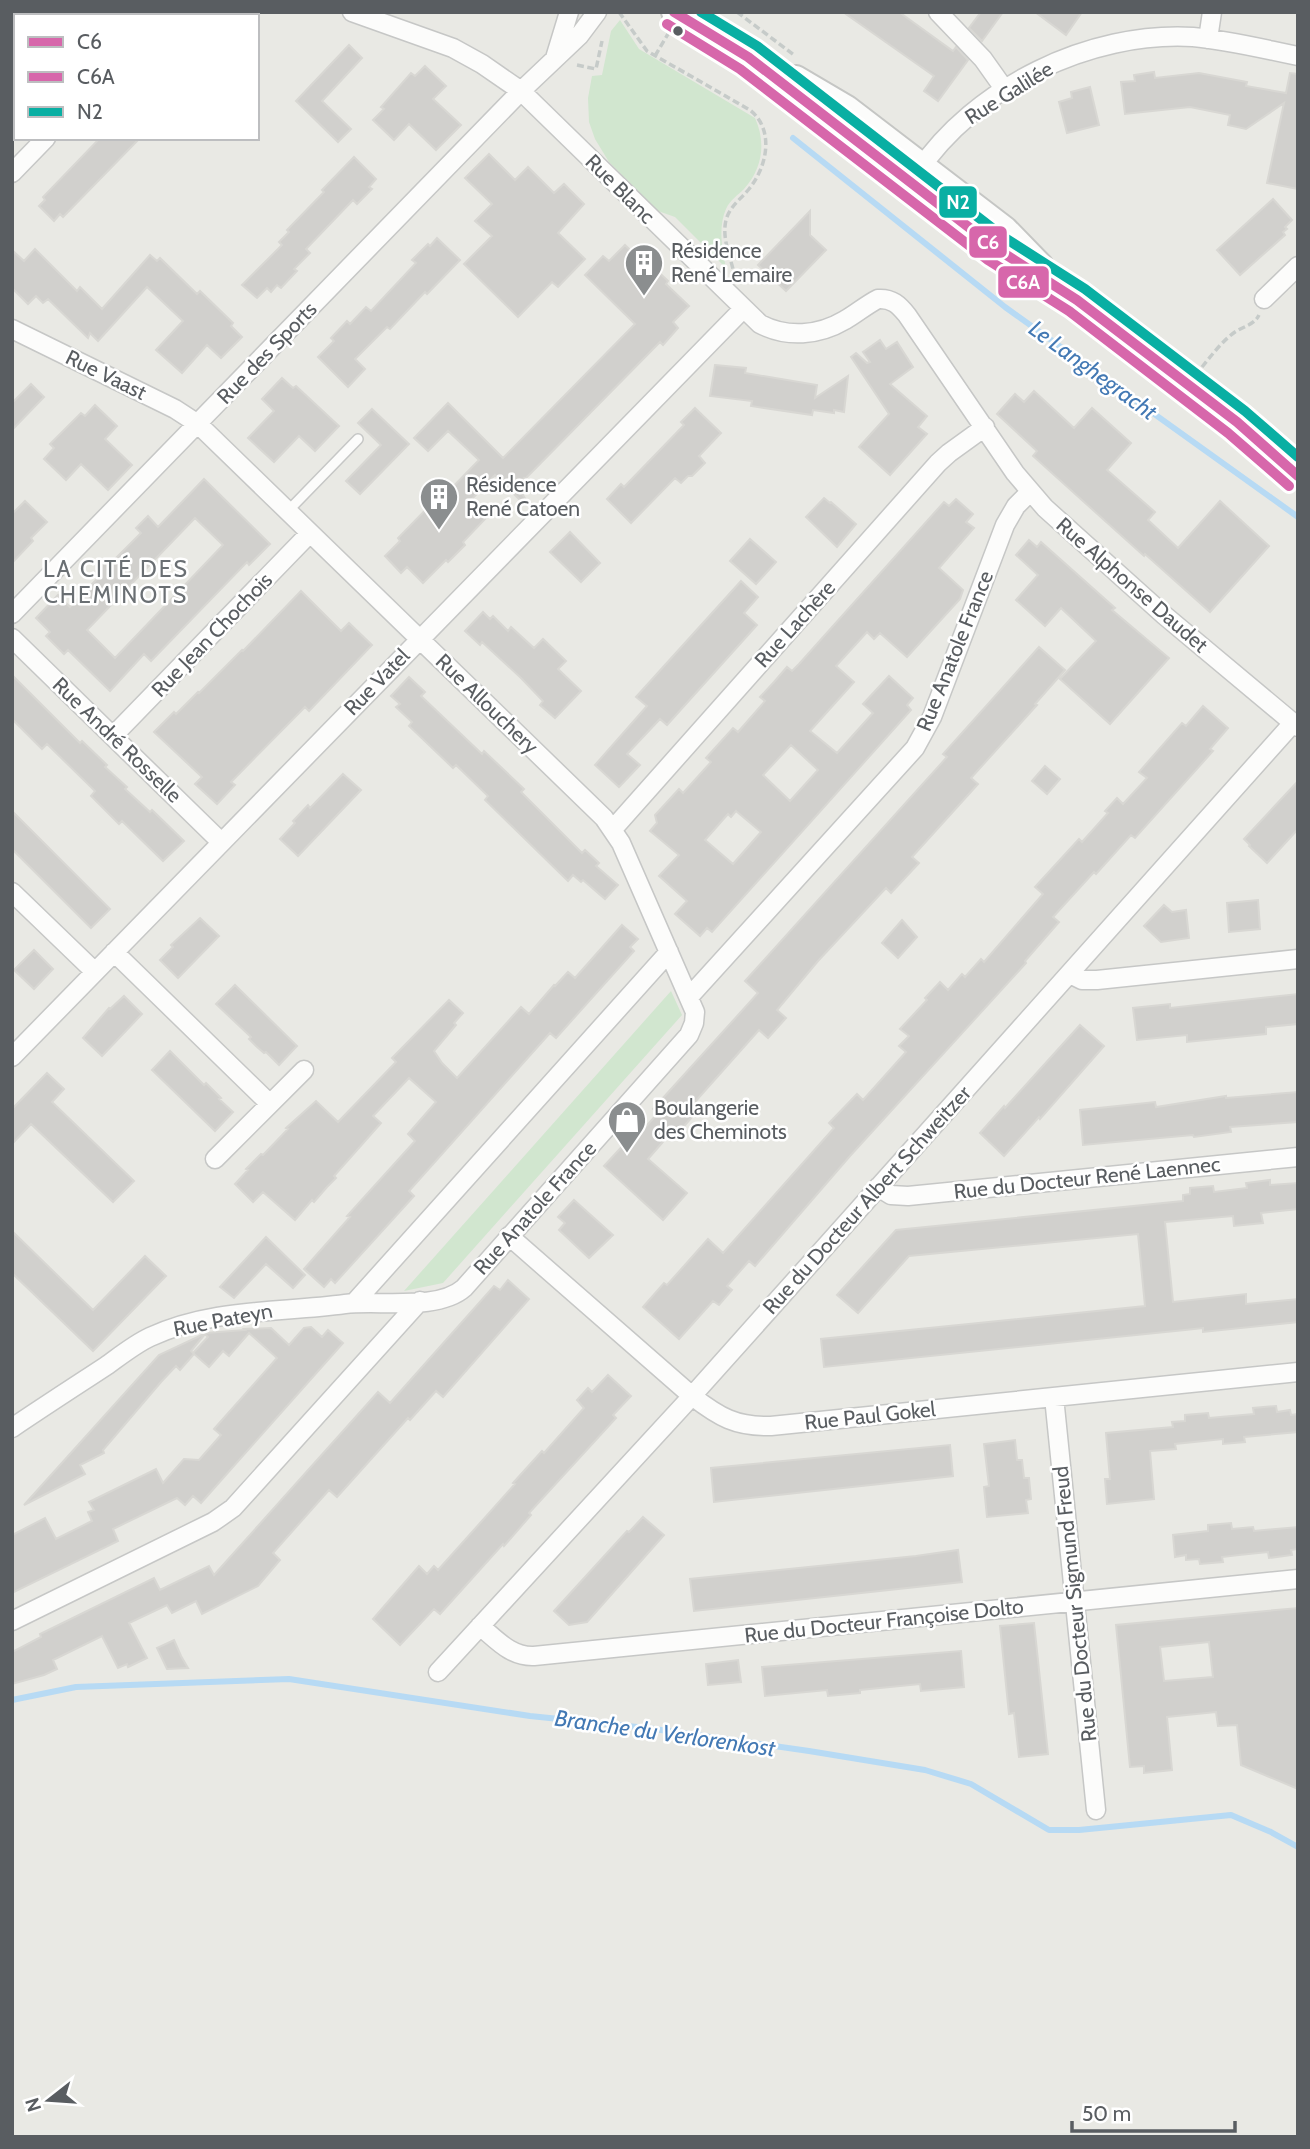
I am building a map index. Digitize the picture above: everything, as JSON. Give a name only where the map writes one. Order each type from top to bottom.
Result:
[{"type":"street","name":"Rue Blanc","points":[[352,12],[453,48],[521,91],[760,324],[774,330],[808,333],[839,324],[878,299],[891,300],[907,315],[985,427]]},
{"type":"street","points":[[555,58],[569,12]]},
{"type":"street","name":"Rue des Sports","points":[[12,614],[521,91],[579,36],[597,12]]},
{"type":"street","points":[[703,12],[795,77],[847,108],[997,249],[1077,300],[1237,422],[1298,476]]},
{"type":"street","points":[[938,12],[983,59],[1006,90]]},
{"type":"street","points":[[1208,39],[1212,12]]},
{"type":"street","points":[[673,19],[748,57],[917,174]]},
{"type":"street","name":"Rue Galilée","points":[[917,174],[928,156],[953,129],[1006,90],[1062,59],[1100,47],[1153,38],[1192,37],[1298,55]]},
{"type":"street","points":[[12,173],[44,140]]},
{"type":"street","points":[[1264,299],[1298,266]]},
{"type":"street","name":"Rue Vatel","points":[[12,1057],[743,309]]},
{"type":"street","name":"Rue Vaast","points":[[12,329],[168,405],[198,424]]},
{"type":"street","name":"Rue Allouchery","points":[[198,424],[613,829],[689,997]]},
{"type":"street","name":"Rue Alphonse Daudet","points":[[985,427],[1030,492],[1055,519],[1295,725]]},
{"type":"street","name":"Rue Lachère","points":[[613,829],[938,464],[985,427]]},
{"type":"street","name":"Rue Anatole France","points":[[420,1301],[449,1298],[459,1292],[689,1035],[695,1018],[689,997],[915,748],[932,717],[1005,525],[1016,506],[1030,492]]},
{"type":"street","name":"Rue Jean Chochois","points":[[113,736],[310,533]]},
{"type":"street","name":"Rue André Rosselle","points":[[12,638],[221,842]]},
{"type":"street","name":"Rue du Docteur Albert Schweitzer","points":[[439,1672],[692,1396],[1295,725]]},
{"type":"street","points":[[12,891],[94,971]]},
{"type":"street","points":[[114,952],[270,1104]]},
{"type":"street","points":[[354,1303],[669,952]]},
{"type":"street","points":[[1070,974],[1090,981],[1298,960]]},
{"type":"street","points":[[215,1159],[304,1070]]},
{"type":"street","name":"Rue du Docteur René Laennec","points":[[878,1187],[891,1195],[908,1196],[1298,1157]]},
{"type":"street","name":"Rue Paul Gokel","points":[[509,1236],[692,1396],[727,1420],[738,1424],[761,1426],[1298,1372]]},
{"type":"street","points":[[12,1621],[213,1522],[233,1507],[420,1301]]},
{"type":"street","name":"Rue Pateyn","points":[[12,1428],[139,1343],[197,1321],[235,1314],[354,1303],[420,1301]]},
{"type":"street","name":"Rue du Docteur Sigmund Freud","points":[[1054,1397],[1096,1811]]},
{"type":"street","name":"Rue du Docteur Françoise Dolto","points":[[480,1626],[513,1653],[534,1657],[1298,1579]]},
{"type":"lane","points":[[288,511],[358,439]]},
{"type":"path","points":[[619,12],[647,51],[750,110],[764,128],[764,160],[752,184],[731,208],[726,222],[726,246],[733,271],[732,283],[726,293]]},
{"type":"path","points":[[655,56],[673,19]]},
{"type":"path","points":[[1202,367],[1234,333],[1256,322],[1264,299]]},
{"type":"green space","points":[[620,20],[639,49],[755,118],[761,136],[761,155],[750,181],[726,209],[722,238],[726,268],[675,217],[658,211],[609,162],[595,139],[589,122],[588,98],[592,76],[602,75],[611,31]]},
{"type":"green space","points":[[671,991],[682,1015],[443,1283],[404,1291]]},
{"type":"building","points":[[843,12],[899,12],[953,51],[956,47],[968,60],[938,101],[924,91],[934,76]]},
{"type":"building","points":[[981,12],[1003,12],[982,41],[969,28]]},
{"type":"building","points":[[1035,12],[1082,12],[1066,35]]},
{"type":"building","points":[[349,45],[362,58],[322,101],[351,129],[338,142],[296,101]]},
{"type":"building","points":[[425,66],[446,86],[433,99],[461,125],[436,150],[409,124],[394,140],[373,120],[411,73],[415,76]]},
{"type":"building","points":[[1154,72],[1155,78],[1199,73],[1247,82],[1246,86],[1286,93],[1290,73],[1298,74],[1298,189],[1267,183],[1284,103],[1246,129],[1228,125],[1230,115],[1190,107],[1125,114],[1121,82],[1135,81],[1134,75]]},
{"type":"building","points":[[1090,87],[1099,125],[1067,133],[1059,102],[1072,98],[1071,92]]},
{"type":"building","points":[[98,140],[138,140],[63,217],[60,214],[54,221],[39,206],[45,200],[43,197]]},
{"type":"building","points":[[489,154],[515,180],[528,167],[554,193],[564,184],[584,204],[558,233],[585,259],[558,287],[552,282],[518,317],[464,264],[492,236],[475,221],[492,204],[465,178]]},
{"type":"building","points":[[354,157],[376,179],[369,187],[372,189],[357,204],[353,200],[306,249],[310,253],[294,269],[297,271],[281,288],[277,285],[271,292],[267,288],[257,298],[242,285],[282,245],[279,242],[289,232],[287,230]]},
{"type":"building","points":[[1273,199],[1292,220],[1285,227],[1285,235],[1240,275],[1217,250]]},
{"type":"building","points":[[810,211],[810,235],[826,250],[786,291],[758,265]]},
{"type":"building","points":[[437,238],[460,260],[390,329],[387,327],[355,359],[365,369],[348,387],[318,357],[334,341],[331,338],[347,321],[350,324],[366,307],[371,311],[416,263],[412,260]]},
{"type":"building","points":[[625,245],[648,267],[650,264],[668,281],[666,284],[689,306],[673,322],[678,328],[663,345],[660,342],[517,485],[526,500],[522,502],[495,475],[468,503],[485,519],[463,542],[465,545],[423,583],[407,567],[401,573],[385,556],[400,541],[398,538],[440,495],[442,498],[479,460],[448,431],[428,451],[414,438],[448,403],[503,458],[635,324],[585,275],[603,256],[609,261]]},
{"type":"building","points":[[35,249],[77,291],[80,287],[102,309],[150,255],[157,261],[160,258],[197,294],[200,291],[233,323],[231,326],[242,337],[221,358],[207,345],[182,373],[156,350],[183,321],[147,287],[98,341],[90,333],[88,338],[48,299],[43,303],[36,296],[28,304],[12,288],[12,250],[24,261]]},
{"type":"building","points":[[880,340],[886,349],[897,342],[913,367],[890,384],[927,416],[918,427],[927,434],[890,475],[859,447],[889,414],[851,357],[856,353],[867,363],[870,362],[863,352]]},
{"type":"building","points":[[715,365],[746,368],[745,373],[817,385],[815,398],[848,376],[844,412],[813,410],[812,415],[751,406],[752,401],[710,396]]},
{"type":"building","points":[[282,378],[293,388],[296,386],[339,426],[315,451],[299,436],[274,462],[248,438],[274,411],[262,399]]},
{"type":"building","points":[[31,384],[44,397],[12,430],[12,403]]},
{"type":"building","points":[[1034,391],[1074,428],[1092,408],[1131,443],[1107,470],[1155,512],[1148,520],[1178,548],[1220,501],[1269,546],[1210,612],[1033,456],[1037,451],[997,414],[1015,394],[1024,402]]},
{"type":"building","points":[[95,405],[117,426],[105,439],[132,465],[108,490],[81,464],[66,480],[44,459],[54,448],[50,444],[81,413],[85,416]]},
{"type":"building","points":[[695,408],[721,433],[699,456],[705,463],[681,483],[675,478],[631,523],[607,499],[621,484],[624,487],[655,455],[684,425],[681,422]]},
{"type":"building","points":[[372,409],[409,444],[360,494],[346,481],[381,445],[358,423]]},
{"type":"building","points":[[204,479],[270,544],[249,565],[247,562],[151,661],[144,654],[110,691],[68,650],[64,654],[46,636],[50,632],[36,618],[58,595],[70,607],[99,577],[94,573],[106,561],[110,564],[141,533],[136,528],[148,516],[158,527]],"holes":[[[195,518],[223,545],[115,658],[87,630]]]},
{"type":"building","points":[[824,498],[856,524],[837,547],[806,517]]},
{"type":"building","points":[[956,499],[973,514],[966,522],[974,528],[939,568],[963,590],[960,599],[907,657],[880,633],[874,639],[867,632],[836,666],[854,682],[810,731],[837,753],[873,713],[863,704],[889,676],[913,698],[907,705],[911,710],[712,932],[707,928],[700,936],[675,914],[687,901],[659,876],[679,855],[650,831],[657,823],[655,815],[679,789],[683,793],[711,762],[706,758],[733,728],[738,732],[765,701],[760,697],[787,667],[792,671],[799,664],[944,502],[949,506]],"holes":[[[791,745],[818,770],[790,801],[763,775]],[[736,811],[761,832],[733,864],[705,840],[728,814],[731,817]]]},
{"type":"building","points":[[25,501],[47,522],[12,563],[12,514]]},
{"type":"building","points":[[570,532],[600,563],[581,582],[550,552]]},
{"type":"building","points":[[750,539],[776,562],[756,584],[730,561]]},
{"type":"building","points":[[1029,540],[1037,547],[1041,542],[1115,608],[1112,610],[1169,658],[1110,724],[1060,679],[1096,641],[1061,608],[1045,626],[1016,600],[1038,575],[1016,555]]},
{"type":"building","points":[[741,581],[758,597],[744,613],[757,625],[667,725],[660,719],[627,754],[640,765],[619,787],[595,765],[647,706],[636,697]]},
{"type":"building","points":[[301,591],[341,631],[349,623],[372,645],[309,711],[305,707],[231,782],[235,785],[217,804],[195,784],[202,777],[154,732],[243,651]]},
{"type":"building","points":[[483,612],[490,619],[493,616],[508,631],[511,627],[534,648],[543,639],[566,661],[558,669],[581,691],[555,718],[540,705],[543,701],[521,678],[482,642],[480,645],[465,631]]},
{"type":"building","points":[[1039,647],[1065,670],[971,778],[978,784],[912,857],[919,863],[891,893],[886,888],[818,961],[777,1010],[786,1018],[768,1038],[759,1030],[686,1112],[692,1117],[679,1132],[675,1128],[648,1159],[687,1193],[663,1220],[604,1166],[628,1140],[631,1143],[658,1113],[653,1109],[758,993],[745,981],[947,757],[943,754]]},
{"type":"building","points":[[12,675],[80,743],[82,741],[107,765],[105,767],[127,787],[125,789],[184,841],[163,861],[122,821],[119,824],[91,796],[95,791],[47,744],[42,749],[12,719]]},
{"type":"building","points":[[409,677],[425,692],[421,696],[482,754],[484,751],[524,789],[521,792],[582,853],[585,850],[599,863],[596,866],[618,885],[605,899],[573,875],[568,881],[485,800],[488,796],[456,765],[453,768],[409,726],[412,722],[396,707],[400,704],[391,696]]},
{"type":"building","points":[[1203,706],[1228,728],[1210,749],[1213,751],[1135,838],[1131,835],[1053,917],[1059,922],[1026,963],[850,1156],[755,1266],[749,1261],[727,1286],[732,1290],[719,1305],[713,1301],[679,1339],[643,1307],[664,1283],[667,1285],[708,1239],[723,1253],[834,1128],[829,1123],[857,1094],[863,1100],[906,1052],[899,1046],[909,1036],[900,1029],[927,1000],[925,998],[940,982],[948,990],[962,974],[965,977],[981,959],[984,962],[1043,894],[1035,887],[1079,839],[1082,842],[1108,813],[1105,811],[1117,798],[1123,804],[1147,778],[1139,772],[1182,723],[1186,726]]},
{"type":"building","points":[[1045,766],[1060,779],[1047,794],[1032,781]]},
{"type":"building","points":[[343,774],[361,790],[298,856],[280,839],[308,805],[310,808]]},
{"type":"building","points":[[1298,781],[1298,829],[1267,863],[1244,839]]},
{"type":"building","points":[[12,811],[110,909],[91,928],[12,849]]},
{"type":"building","points":[[1258,900],[1260,929],[1229,932],[1227,903]]},
{"type":"building","points":[[1164,905],[1172,912],[1186,910],[1189,938],[1161,942],[1144,926]]},
{"type":"building","points":[[200,918],[219,936],[178,978],[160,960],[173,947],[171,945]]},
{"type":"building","points":[[902,920],[917,937],[898,958],[882,943]]},
{"type":"building","points":[[622,925],[638,939],[630,947],[634,951],[556,1038],[550,1033],[409,1191],[414,1196],[335,1283],[331,1279],[324,1287],[304,1269],[350,1217],[347,1216],[415,1141],[408,1134],[436,1102],[409,1078],[373,1116],[381,1123],[334,1176],[336,1178],[295,1220],[263,1192],[253,1202],[235,1184],[248,1170],[246,1169],[316,1101],[338,1122],[396,1062],[392,1058],[449,1000],[463,1013],[434,1051],[457,1078],[521,1007],[529,1014],[568,972],[575,978]]},
{"type":"building","points":[[34,950],[53,969],[34,989],[14,970]]},
{"type":"building","points":[[235,985],[297,1046],[279,1065],[256,1046],[249,1039],[251,1037],[216,1004]]},
{"type":"building","points":[[1298,994],[1298,1024],[1266,1027],[1266,1034],[1187,1042],[1187,1035],[1137,1040],[1133,1008],[1170,1004],[1170,1008]]},
{"type":"building","points":[[124,996],[142,1014],[102,1056],[83,1038],[109,1008]]},
{"type":"building","points":[[1080,1025],[1104,1046],[1004,1156],[980,1133]]},
{"type":"building","points":[[170,1051],[233,1112],[215,1131],[152,1070]]},
{"type":"building","points":[[47,1073],[64,1089],[52,1102],[134,1181],[113,1202],[31,1124],[12,1144],[12,1109]]},
{"type":"building","points":[[1298,1092],[1298,1122],[1230,1127],[1231,1132],[1194,1137],[1083,1145],[1080,1110],[1155,1102],[1156,1107],[1226,1096]]},
{"type":"building","points":[[1270,1180],[1270,1185],[1298,1183],[1298,1209],[1261,1213],[1263,1223],[1234,1226],[1233,1216],[1165,1222],[1173,1302],[1246,1294],[1246,1304],[1298,1299],[1298,1322],[1203,1332],[1203,1328],[824,1367],[821,1339],[1145,1306],[1138,1234],[909,1256],[858,1313],[837,1295],[896,1230],[1183,1201],[1183,1195],[1190,1194],[1190,1188],[1213,1186],[1214,1192],[1247,1188],[1246,1183]]},
{"type":"building","points":[[574,1200],[613,1235],[589,1258],[559,1230],[565,1223],[558,1217]]},
{"type":"building","points":[[12,1231],[93,1310],[145,1256],[166,1276],[93,1351],[12,1273]]},
{"type":"building","points":[[266,1237],[305,1275],[293,1288],[266,1264],[234,1298],[220,1287]]},
{"type":"building","points":[[508,1280],[529,1299],[443,1397],[436,1391],[337,1497],[329,1490],[273,1553],[280,1560],[258,1586],[202,1614],[196,1601],[172,1613],[167,1605],[129,1623],[147,1658],[128,1667],[127,1664],[118,1668],[102,1636],[53,1660],[57,1669],[12,1684],[12,1652],[41,1637],[40,1634],[154,1578],[160,1590],[209,1566],[214,1575],[378,1392],[390,1403],[494,1286],[500,1290]]},
{"type":"building","points":[[311,1327],[322,1337],[328,1330],[343,1343],[201,1503],[193,1496],[185,1505],[177,1498],[113,1529],[118,1541],[12,1593],[12,1535],[45,1518],[56,1539],[92,1521],[88,1512],[94,1510],[89,1502],[156,1469],[163,1483],[184,1459],[199,1460],[221,1435],[214,1429],[277,1358],[249,1333],[229,1356],[223,1351],[209,1367],[193,1353],[180,1370],[176,1366],[161,1382],[103,1450],[104,1453],[80,1465],[85,1474],[24,1505],[159,1355],[206,1333],[244,1329],[271,1328],[289,1345],[304,1328]],"holes":[[[205,1334],[208,1337],[193,1353],[191,1351]]]},
{"type":"building","points":[[608,1375],[631,1396],[613,1415],[616,1418],[529,1513],[531,1515],[504,1546],[503,1544],[440,1614],[434,1609],[400,1645],[373,1619],[419,1566],[427,1574],[434,1566],[438,1570],[515,1484],[513,1483],[584,1408],[577,1400],[588,1388],[592,1392]]},
{"type":"building","points":[[1276,1406],[1277,1412],[1290,1410],[1291,1415],[1298,1414],[1298,1432],[1244,1437],[1245,1442],[1223,1444],[1223,1439],[1175,1444],[1176,1449],[1150,1451],[1154,1499],[1107,1504],[1105,1479],[1110,1479],[1106,1433],[1173,1427],[1172,1422],[1185,1421],[1185,1415],[1208,1413],[1209,1418],[1254,1414],[1253,1408]]},
{"type":"building","points":[[1015,1440],[1017,1460],[1022,1460],[1024,1478],[1029,1478],[1031,1499],[1026,1500],[1028,1513],[987,1517],[984,1487],[989,1486],[984,1444]]},
{"type":"building","points":[[950,1445],[953,1476],[714,1502],[711,1468]]},
{"type":"building","points":[[643,1517],[664,1535],[587,1622],[569,1625],[554,1611]]},
{"type":"building","points":[[1231,1523],[1232,1529],[1253,1527],[1254,1531],[1298,1527],[1298,1549],[1291,1550],[1292,1555],[1269,1558],[1268,1552],[1222,1557],[1223,1562],[1200,1564],[1199,1559],[1186,1560],[1186,1555],[1175,1557],[1173,1535],[1208,1531],[1208,1525]]},
{"type":"building","points":[[958,1550],[962,1582],[694,1611],[690,1579]]},
{"type":"building","points":[[1298,1608],[1298,1789],[1241,1765],[1237,1725],[1218,1726],[1216,1712],[1167,1717],[1172,1770],[1144,1773],[1144,1766],[1130,1767],[1116,1625]],"holes":[[[1209,1642],[1213,1677],[1164,1681],[1160,1647]]]},
{"type":"building","points":[[1034,1623],[1048,1754],[1019,1757],[1014,1713],[1009,1714],[1000,1626]]},
{"type":"building","points":[[174,1640],[188,1668],[167,1669],[157,1648]]},
{"type":"building","points":[[961,1651],[964,1687],[921,1691],[920,1684],[828,1696],[827,1690],[765,1696],[762,1667]]},
{"type":"building","points":[[738,1660],[741,1682],[708,1685],[706,1664]]},
{"type":"waterway","name":"Le Langhegracht","points":[[793,138],[1005,307],[1298,517]]},
{"type":"waterway","name":"Branche du Verlorenkost","points":[[12,1700],[76,1687],[289,1679],[530,1716],[647,1728],[925,1770],[971,1784],[1049,1830],[1079,1830],[1231,1815],[1298,1847]]},
{"type":"transit line","name":"C6","points":[[674,12],[748,57],[997,249],[1077,300],[1237,422],[1298,476]]},
{"type":"transit line","name":"N2","points":[[701,12],[757,46],[1005,238],[1085,289],[1245,411],[1298,457]]},
{"type":"transit line","name":"C6A","points":[[667,24],[740,69],[988,260],[1069,311],[1228,433],[1289,486]]},
{"type":"place","name":"Résidence René Lemaire","points":[[644,297]]},
{"type":"place","name":"Résidence René Catoen","points":[[439,531]]},
{"type":"place","name":"Boulangerie des Cheminots","points":[[627,1154]]},
{"type":"district","name":"LA CITÉ DES CHEMINOTS","points":[[116,582]]}]
